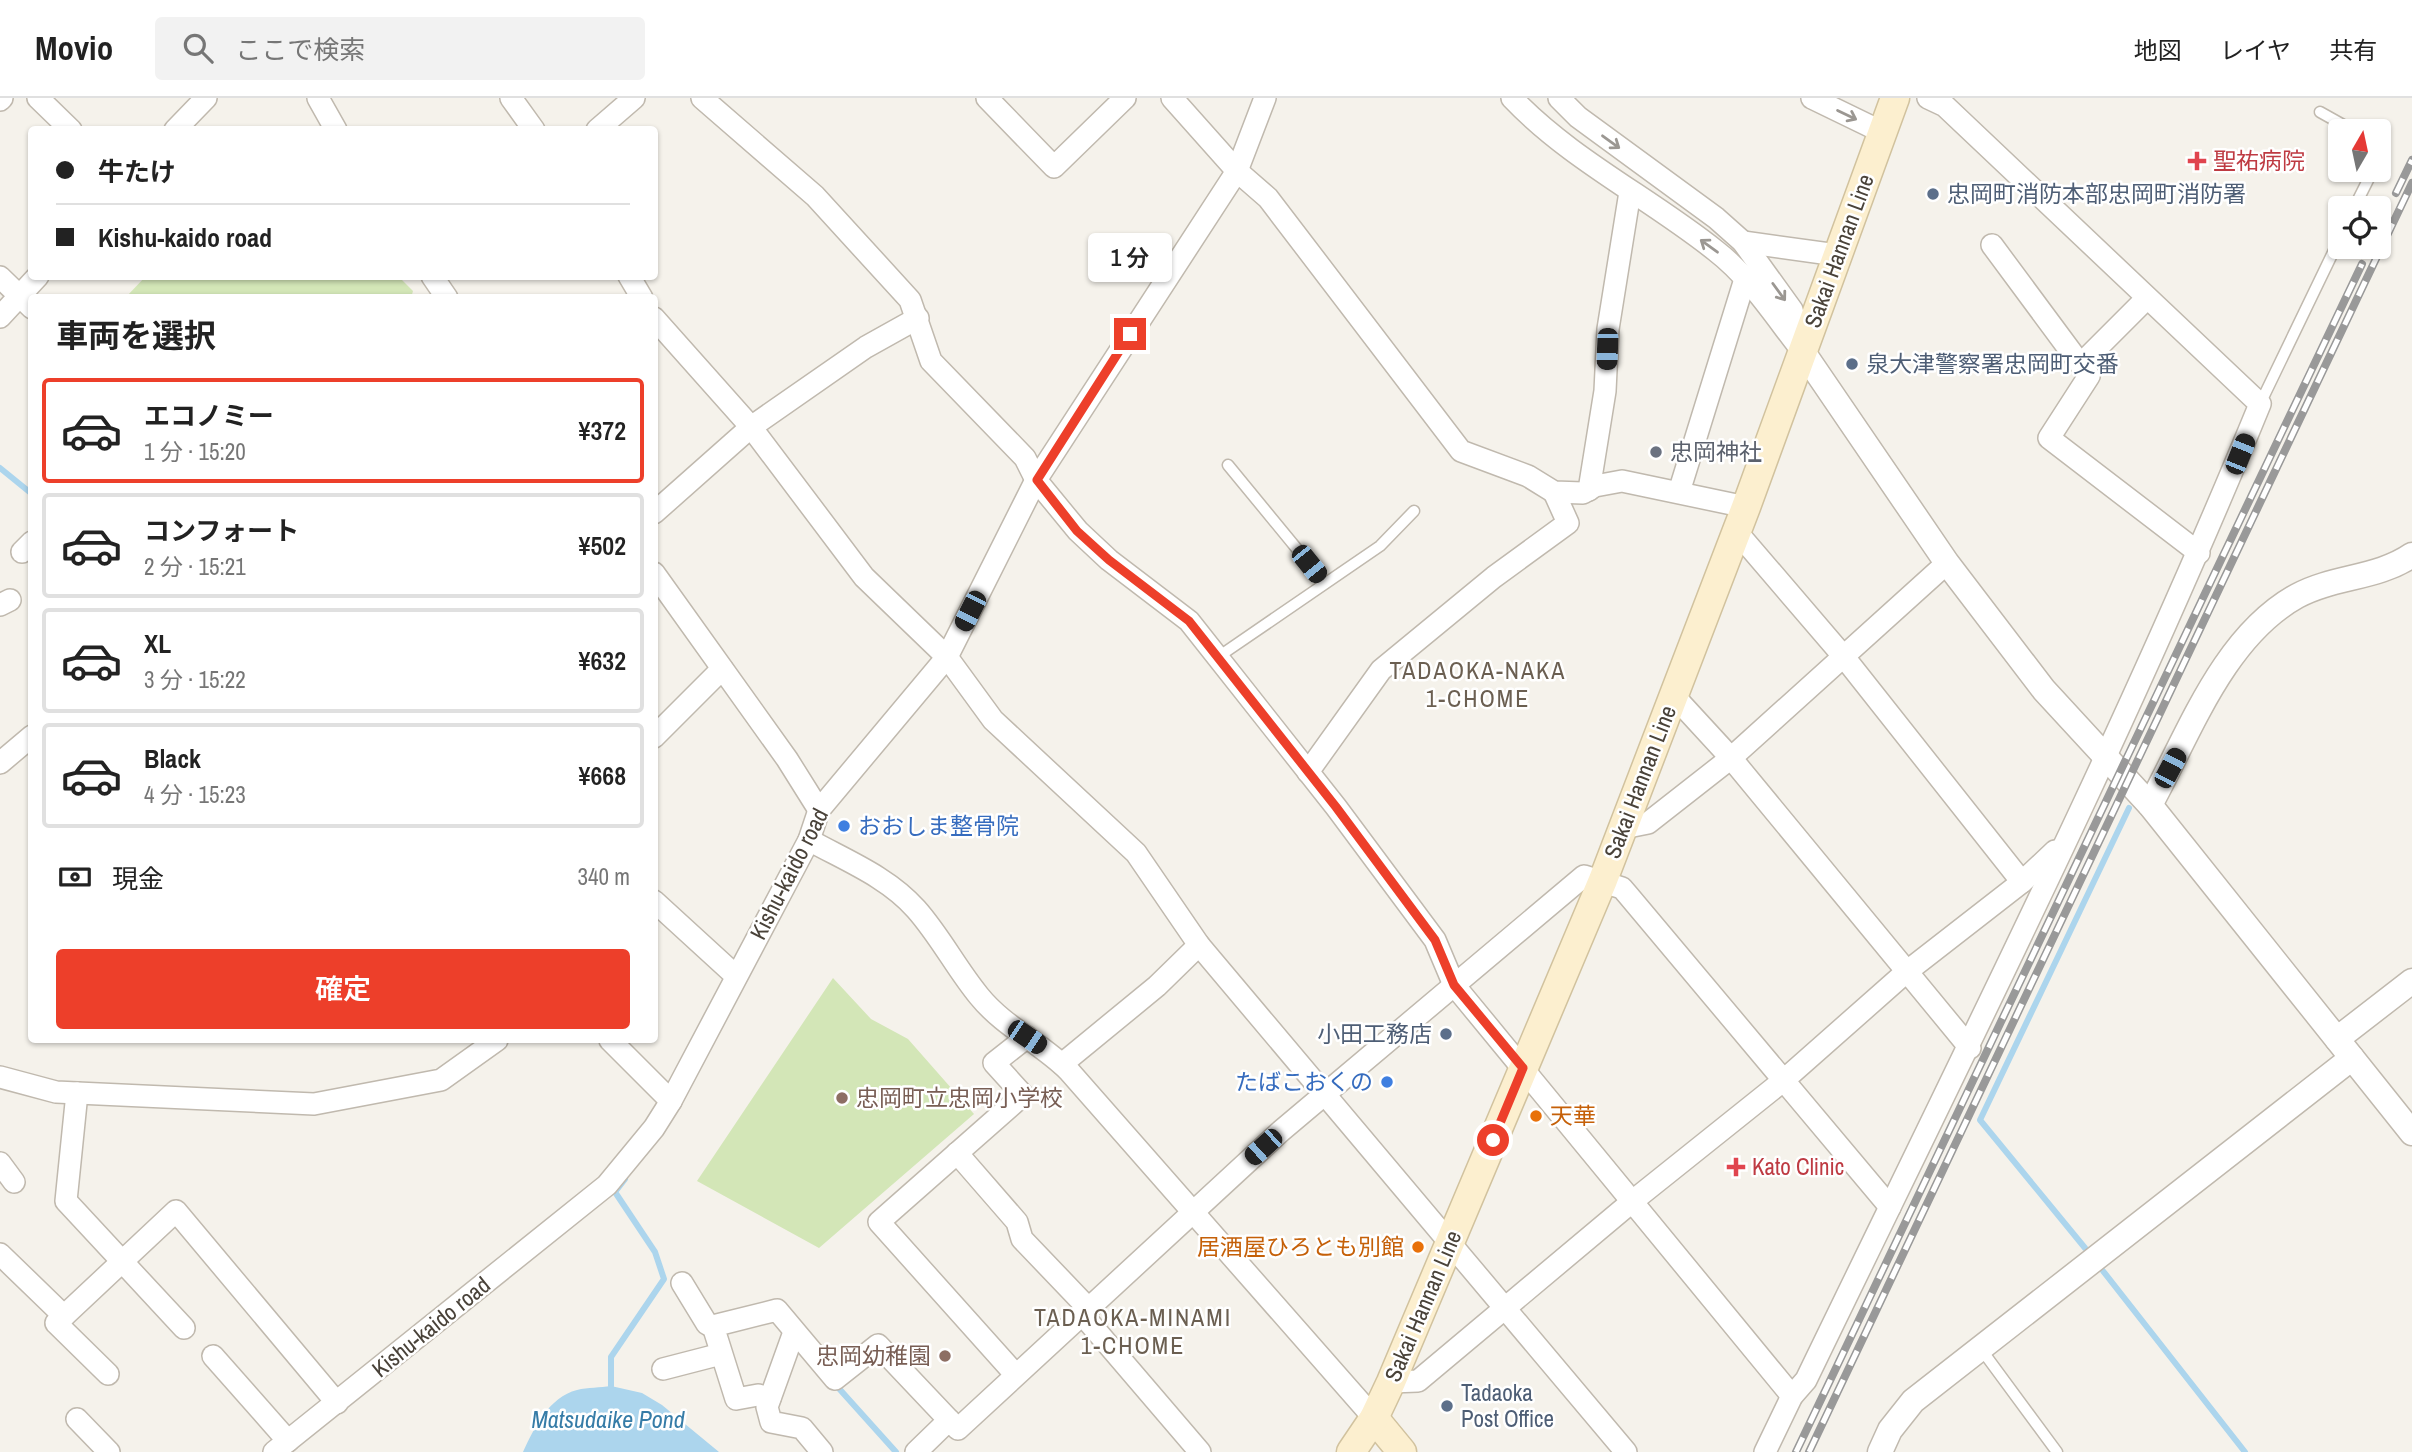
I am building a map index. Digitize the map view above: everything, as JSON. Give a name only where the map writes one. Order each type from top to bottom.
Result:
[{"type":"main road","name":"Sakai Hannan Line","points":[[1351,1452],[1374,1418],[1391,1382],[1603,880],[1741,519],[1895,98]]},
{"type":"main road","points":[[1374,1418],[1402,1452]]},
{"type":"street","points":[[38,98],[67,126]]},
{"type":"street","points":[[179,126],[205,98]]},
{"type":"street","points":[[318,98],[334,126]]},
{"type":"street","points":[[511,98],[531,126]]},
{"type":"street","points":[[602,126],[634,98]]},
{"type":"street","points":[[702,98],[815,196],[910,300],[931,361],[1025,458],[1037,480],[1077,531],[1109,560],[1189,621],[1435,940],[1454,985],[1792,1396]]},
{"type":"street","points":[[987,98],[1054,167],[1125,98]]},
{"type":"street","points":[[1172,98],[1237,171],[1268,198],[1461,451],[1528,477],[1554,492],[1583,493],[1622,481],[1679,492],[1741,519],[1844,657],[2022,882]]},
{"type":"street","name":"Kishu-kaido road","points":[[281,1447],[607,1185],[654,1128],[671,1101],[809,840],[818,810],[947,657],[1037,480],[1237,171],[1265,98]]},
{"type":"street","points":[[1512,98],[1542,125],[1630,192],[1717,252],[1745,279],[1803,352],[1947,563],[2044,690],[2150,805],[2412,1133]]},
{"type":"street","points":[[1812,98],[1882,132]]},
{"type":"street","points":[[1765,1452],[1792,1396],[1807,1380],[1970,1048],[2199,553],[2260,404],[1945,106],[1928,98]]},
{"type":"street","points":[[1542,125],[1561,100],[1578,117],[1716,218],[1743,242],[1792,310],[1803,352]]},
{"type":"street","points":[[1589,490],[1605,391],[1608,328],[1630,192]]},
{"type":"street","points":[[1743,242],[1837,255]]},
{"type":"street","points":[[1992,245],[2089,376],[2049,438],[2199,553]]},
{"type":"street","points":[[0,277],[26,302],[0,317]]},
{"type":"street","points":[[1679,492],[1745,279]]},
{"type":"street","points":[[2081,364],[2147,298]]},
{"type":"street","points":[[658,509],[751,427],[866,347],[918,318]]},
{"type":"street","points":[[658,322],[751,427],[864,577],[947,657],[993,720],[1136,853],[1199,945],[1626,1452]]},
{"type":"street","points":[[1308,772],[1381,670],[1494,577],[1568,523],[1554,492]]},
{"type":"street","points":[[2150,805],[2219,678],[2274,611],[2318,586],[2395,567],[2412,555]]},
{"type":"street","points":[[1623,828],[1648,823],[1731,758],[1947,563]]},
{"type":"street","points":[[658,579],[787,759],[818,810]]},
{"type":"street","points":[[658,733],[722,668]]},
{"type":"street","points":[[1674,695],[1731,758],[1905,973],[1970,1048]]},
{"type":"street","points":[[0,763],[28,739]]},
{"type":"street","points":[[809,840],[876,876],[914,906],[979,996],[1004,1021],[1062,1064],[1194,1209],[1374,1418]]},
{"type":"street","points":[[1391,1382],[1418,1381],[1633,1200],[1784,1080],[1905,973],[2022,882],[2062,846]]},
{"type":"street","points":[[682,1283],[707,1324],[713,1326],[777,1310],[835,1379],[878,1345],[957,1429],[1194,1209],[1584,876],[1603,880],[1628,895],[1890,1207]]},
{"type":"street","points":[[658,905],[736,976]]},
{"type":"street","points":[[1062,1064],[1157,986],[1199,945]]},
{"type":"street","points":[[1880,1452],[1890,1430],[1913,1401],[1981,1349],[2344,1048],[2412,981]]},
{"type":"street","points":[[1015,1374],[879,1222],[1023,1095],[994,1063],[1027,1037]]},
{"type":"street","points":[[0,1097],[8,1080],[77,1093],[314,1104],[441,1080],[492,1043]]},
{"type":"street","points":[[613,1043],[671,1101]]},
{"type":"street","points":[[77,1093],[65,1201],[184,1328]]},
{"type":"street","points":[[957,1153],[1017,1222],[1022,1239],[1200,1452]]},
{"type":"street","points":[[0,1163],[14,1182]]},
{"type":"street","points":[[108,1374],[56,1324],[176,1211],[337,1403]]},
{"type":"street","points":[[0,1254],[64,1315]]},
{"type":"street","points":[[713,1326],[736,1399],[758,1395],[770,1398]]},
{"type":"street","points":[[794,1332],[767,1407],[771,1422],[802,1428],[820,1451]]},
{"type":"street","points":[[663,1369],[721,1354]]},
{"type":"street","points":[[213,1356],[281,1447]]},
{"type":"street","points":[[77,1419],[109,1452]]},
{"type":"street","points":[[916,1452],[949,1420]]},
{"type":"lane","points":[[2320,112],[2333,119]]},
{"type":"lane","points":[[2260,404],[2330,259]]},
{"type":"lane","points":[[1228,464],[1325,583]]},
{"type":"lane","points":[[1218,657],[1380,546],[1414,511]]},
{"type":"lane","points":[[1981,1349],[2057,1452]]},
{"type":"green space","points":[[142,280],[402,280],[413,291],[412,294],[129,294]]},
{"type":"green space","points":[[833,978],[871,1019],[908,1039],[974,1114],[819,1248],[697,1181]]},
{"type":"water","name":"Matsudaike Pond","points":[[611,1386],[642,1393],[662,1405],[719,1452],[523,1452],[538,1424],[558,1399],[585,1388]]},
{"type":"waterway","points":[[0,468],[28,491]]},
{"type":"waterway","points":[[2085,1248],[1980,1120],[2129,808]]},
{"type":"waterway","points":[[611,1386],[611,1357],[664,1279],[655,1252],[615,1192],[625,1179]]},
{"type":"waterway","points":[[2103,1271],[2245,1452]]},
{"type":"waterway","points":[[834,1383],[896,1452]]},
{"type":"railway","points":[[2396,193],[2412,160]]},
{"type":"railway","points":[[1809,1452],[2412,183]]},
{"type":"railway","points":[[1796,1452],[2362,264]]},
{"type":"place","name":"聖祐病院","points":[[2197,161]]},
{"type":"place","name":"忠岡町消防本部忠岡町消防署","points":[[1933,194]]},
{"type":"place","name":"泉大津警察署忠岡町交番","points":[[1852,364]]},
{"type":"place","name":"忠岡神社","points":[[1656,452]]},
{"type":"place","name":"おおしま整骨院","points":[[844,826]]},
{"type":"place","name":"小田工務店","points":[[1446,1034]]},
{"type":"place","name":"たばこおくの","points":[[1387,1082]]},
{"type":"place","name":"忠岡町立忠岡小学校","points":[[842,1098]]},
{"type":"place","name":"天華","points":[[1536,1116]]},
{"type":"place","name":"Kato Clinic","points":[[1736,1167]]},
{"type":"place","name":"居酒屋ひろとも別館","points":[[1418,1247]]},
{"type":"place","name":"忠岡幼稚園","points":[[945,1356]]},
{"type":"place","name":"Tadaoka Post Office","points":[[1447,1406]]},
{"type":"district","name":"TADAOKA-NAKA 1-CHOME","points":[[1478,685]]},
{"type":"district","name":"TADAOKA-MINAMI 1-CHOME","points":[[1133,1332]]},
{"type":"route","points":[[1130,334],[1037,480],[1077,531],[1109,560],[1162,597],[1189,621],[1336,807],[1435,940],[1454,985],[1523,1068],[1493,1140]]}]
